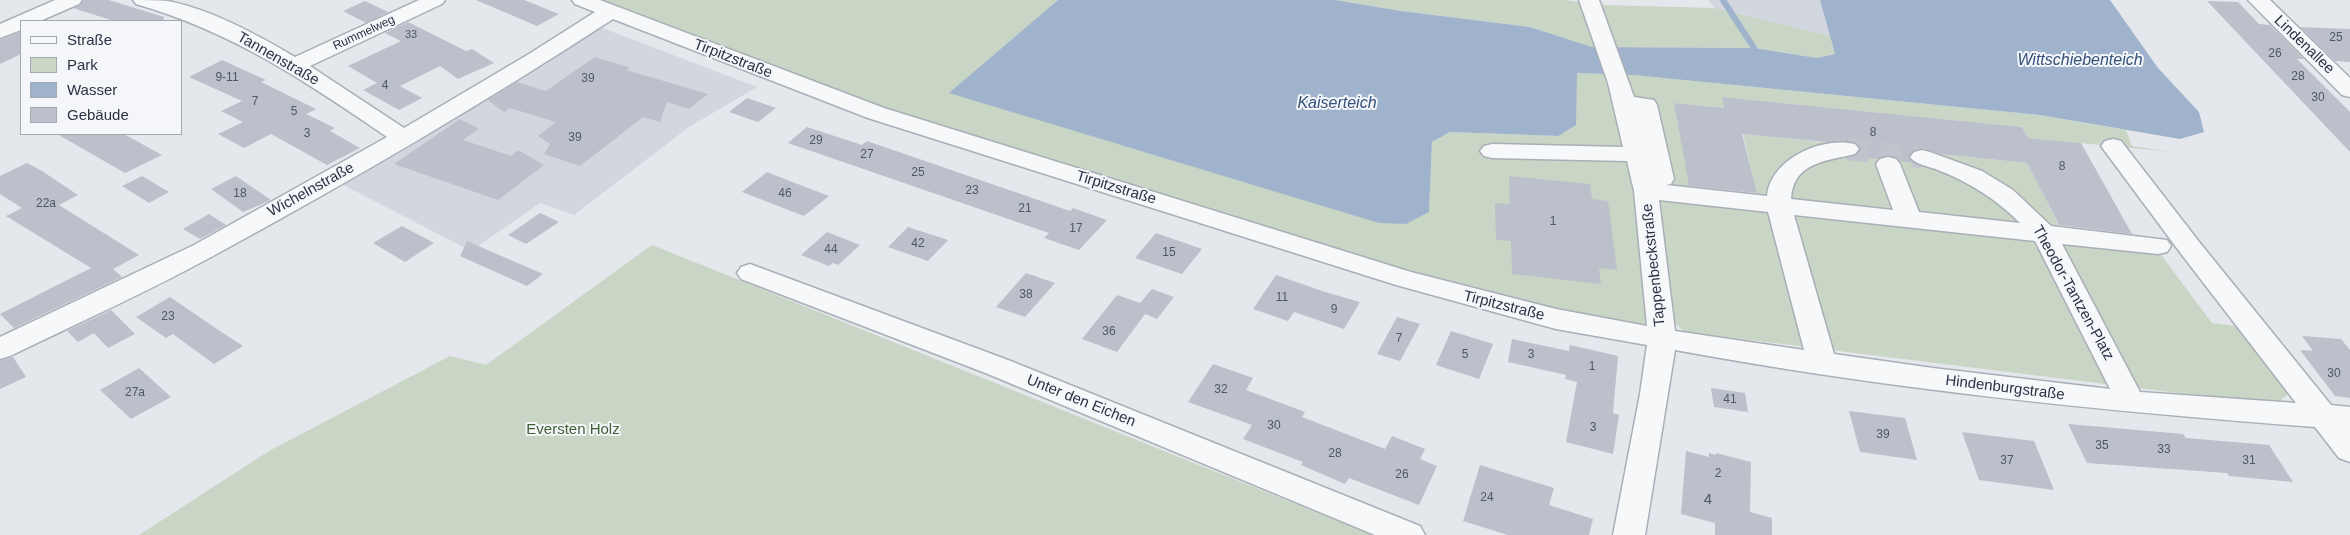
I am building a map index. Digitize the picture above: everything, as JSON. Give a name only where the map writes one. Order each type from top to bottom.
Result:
[{"type":"street","points":[[27,20],[72,0]]},
{"type":"street","name":"Tannenstraße","points":[[143,0],[205,20],[294,66],[404,138]]},
{"type":"street","name":"Rummelweg","points":[[294,66],[435,0]]},
{"type":"street","name":"Tirpitzstraße","points":[[582,0],[876,113],[1400,278],[1556,319],[1662,339]]},
{"type":"street","points":[[1584,0],[1589,0]]},
{"type":"street","name":"Tappenbeckstraße","points":[[1589,0],[1618,80],[1637,154],[1654,185],[1654,249],[1662,339],[1655,394],[1629,535]]},
{"type":"street","name":"Lindenallee","points":[[2258,0],[2350,90]]},
{"type":"street","name":"Wichelnstraße","points":[[0,349],[203,251],[404,138],[537,59],[611,11]]},
{"type":"street","points":[[0,32],[20,23]]},
{"type":"street","points":[[1624,103],[1646,105],[1654,185],[1779,205],[2158,246]]},
{"type":"street","points":[[2114,146],[2191,249],[2337,416],[2350,450]]},
{"type":"street","points":[[1822,364],[1779,205],[1780,188],[1785,177],[1793,168],[1821,153],[1847,149]]},
{"type":"street","points":[[1492,151],[1560,154],[1637,154]]},
{"type":"street","name":"Theodor-Tantzen-Platz","points":[[1922,157],[1950,166],[1998,191],[2018,205],[2044,234],[2131,402]]},
{"type":"street","points":[[1888,164],[1910,220]]},
{"type":"street","name":"Unter den Eichen","points":[[750,273],[838,304],[1409,535]]},
{"type":"street","name":"Hindenburgstraße","points":[[1662,339],[1822,364],[2131,402],[2337,416]]},
{"type":"shaded area","points":[[1709,0],[1820,0],[1830,36],[1714,8]]},
{"type":"shaded area","points":[[592,24],[757,87],[689,127],[574,215],[540,203],[471,251],[332,179]]},
{"type":"green space","points":[[589,0],[1058,0],[950,93],[1429,212],[1432,142],[1450,132],[1558,136],[1576,73],[1633,75],[2040,115],[2126,130],[2132,146],[2173,152],[2028,138],[2022,127],[1722,97],[1724,108],[1674,103],[1690,188],[1757,195],[1743,134],[2027,163],[2060,228],[2133,236],[2159,252],[2212,323],[2236,326],[2290,392],[2275,405],[1685,332],[1673,322],[1661,339],[1556,319],[876,113]]},
{"type":"green space","points":[[1335,0],[1563,0],[1606,5],[1714,8],[1830,36],[1835,54],[1817,58],[1754,48],[1592,47],[1530,27],[1401,11]]},
{"type":"green space","name":"Eversten Holz","points":[[652,245],[1373,535],[139,535],[269,451],[450,356],[486,365]]},
{"type":"water","name":"Kaiserteich","points":[[1058,0],[1335,0],[1401,11],[1530,27],[1592,47],[1754,48],[1817,58],[1835,54],[1820,0],[2110,0],[2158,68],[2199,112],[2204,132],[2180,139],[2040,115],[1633,75],[1577,73],[1576,125],[1558,136],[1450,132],[1432,142],[1429,212],[1406,224],[1379,223],[949,93]]},
{"type":"building","points":[[84,0],[109,0],[164,17],[164,20],[111,20],[73,8],[80,5]]},
{"type":"building","points":[[476,0],[524,0],[559,14],[537,26]]},
{"type":"building","points":[[365,1],[388,12],[366,23],[343,11]]},
{"type":"building","points":[[2207,1],[2238,2],[2259,24],[2270,25],[2304,59],[2297,59],[2350,112],[2350,152]]},
{"type":"building","points":[[408,22],[466,51],[472,49],[494,63],[458,79],[440,66],[400,86],[422,98],[399,110],[363,90],[377,83],[348,66],[401,41],[385,33]]},
{"type":"building","points":[[2300,27],[2350,29],[2350,62],[2335,61]]},
{"type":"building","points":[[20,32],[20,54],[0,64],[0,40]]},
{"type":"building","points":[[595,57],[630,68],[626,70],[708,94],[689,109],[667,102],[660,122],[643,117],[580,166],[544,154],[550,144],[538,136],[556,122],[510,108],[504,112],[488,100],[517,82],[546,91]]},
{"type":"building","points":[[222,60],[266,80],[261,82],[316,109],[306,114],[335,128],[330,131],[360,148],[327,165],[271,134],[244,148],[218,134],[243,122],[221,111],[242,101],[189,77]]},
{"type":"building","points":[[1722,97],[2022,127],[2028,138],[2081,143],[2132,234],[2059,225],[2027,163],[1940,154],[1922,148],[1914,150],[1909,156],[1913,163],[1900,161],[1896,157],[1888,155],[1878,159],[1853,156],[1861,149],[1855,142],[1826,142],[1742,134],[1757,193],[1689,186],[1674,103],[1724,108]]},
{"type":"building","points":[[747,98],[776,108],[758,122],[729,112]]},
{"type":"building","points":[[460,119],[479,129],[463,140],[511,156],[518,150],[544,165],[498,200],[394,164]]},
{"type":"building","points":[[807,127],[862,145],[867,141],[1070,211],[1073,208],[1107,220],[1079,250],[1044,238],[1049,233],[788,143]]},
{"type":"building","points":[[59,135],[126,135],[162,155],[125,173]]},
{"type":"building","points":[[27,163],[78,195],[59,205],[139,255],[113,269],[122,277],[14,328],[0,314],[91,268],[6,216],[22,208],[0,194],[0,176]]},
{"type":"building","points":[[767,172],[829,196],[804,216],[742,192]]},
{"type":"building","points":[[142,176],[169,192],[149,203],[122,186]]},
{"type":"building","points":[[236,176],[271,200],[243,212],[211,189]]},
{"type":"building","points":[[1509,176],[1590,184],[1592,199],[1608,201],[1617,270],[1599,268],[1601,284],[1512,274],[1511,241],[1496,240],[1495,203],[1510,204]]},
{"type":"building","points":[[540,213],[559,222],[526,244],[508,235]]},
{"type":"building","points":[[209,214],[226,225],[200,239],[183,229]]},
{"type":"building","points":[[402,226],[434,243],[405,262],[373,243]]},
{"type":"building","points":[[908,227],[948,240],[928,261],[888,247]]},
{"type":"building","points":[[827,232],[860,245],[838,265],[833,263],[829,266],[801,255]]},
{"type":"building","points":[[1156,233],[1202,249],[1182,274],[1135,258]]},
{"type":"building","points":[[467,241],[543,274],[527,286],[460,256]]},
{"type":"building","points":[[1026,273],[1055,283],[1025,317],[996,307]]},
{"type":"building","points":[[1276,275],[1360,302],[1344,329],[1294,312],[1288,321],[1253,309]]},
{"type":"building","points":[[1152,289],[1174,297],[1157,319],[1145,314],[1117,352],[1082,339],[1117,295],[1140,303]]},
{"type":"building","points":[[170,297],[243,346],[214,364],[173,334],[166,338],[136,317]]},
{"type":"building","points":[[111,310],[135,334],[108,348],[94,333],[78,342],[67,331]]},
{"type":"building","points":[[1397,317],[1420,324],[1400,361],[1377,354]]},
{"type":"building","points":[[1451,331],[1493,344],[1479,379],[1436,365]]},
{"type":"building","points":[[2302,336],[2341,339],[2350,350],[2350,398],[2335,396],[2300,350],[2313,351]]},
{"type":"building","points":[[1512,339],[1569,351],[1570,345],[1618,356],[1613,413],[1619,415],[1613,454],[1566,442],[1577,382],[1565,379],[1566,375],[1508,362]]},
{"type":"building","points":[[13,357],[26,377],[0,389],[0,361]]},
{"type":"building","points":[[1213,364],[1253,378],[1246,390],[1305,412],[1302,417],[1385,449],[1392,436],[1425,449],[1420,459],[1437,466],[1419,505],[1349,478],[1345,484],[1301,465],[1303,462],[1243,439],[1252,425],[1188,402]]},
{"type":"building","points":[[139,368],[171,397],[131,419],[100,390]]},
{"type":"building","points":[[1711,388],[1745,393],[1748,412],[1714,407]]},
{"type":"building","points":[[1849,411],[1905,418],[1917,460],[1860,452]]},
{"type":"building","points":[[2068,424],[2183,434],[2186,438],[2269,445],[2293,482],[2229,476],[2227,473],[2087,463]]},
{"type":"building","points":[[1962,432],[2034,441],[2054,490],[1979,480]]},
{"type":"building","points":[[1686,451],[1709,457],[1709,453],[1716,455],[1716,453],[1751,462],[1750,512],[1772,518],[1772,535],[1715,535],[1715,523],[1681,514]]},
{"type":"building","points":[[1480,465],[1554,488],[1549,505],[1593,519],[1589,535],[1508,535],[1463,521]]},
{"type":"waterway","points":[[1723,0],[1754,48]]},
{"type":"tunnel","points":[[1847,149],[1922,157]]},
{"type":"water label","name":"Wittschiebenteich","points":[[2080,61]]}]
